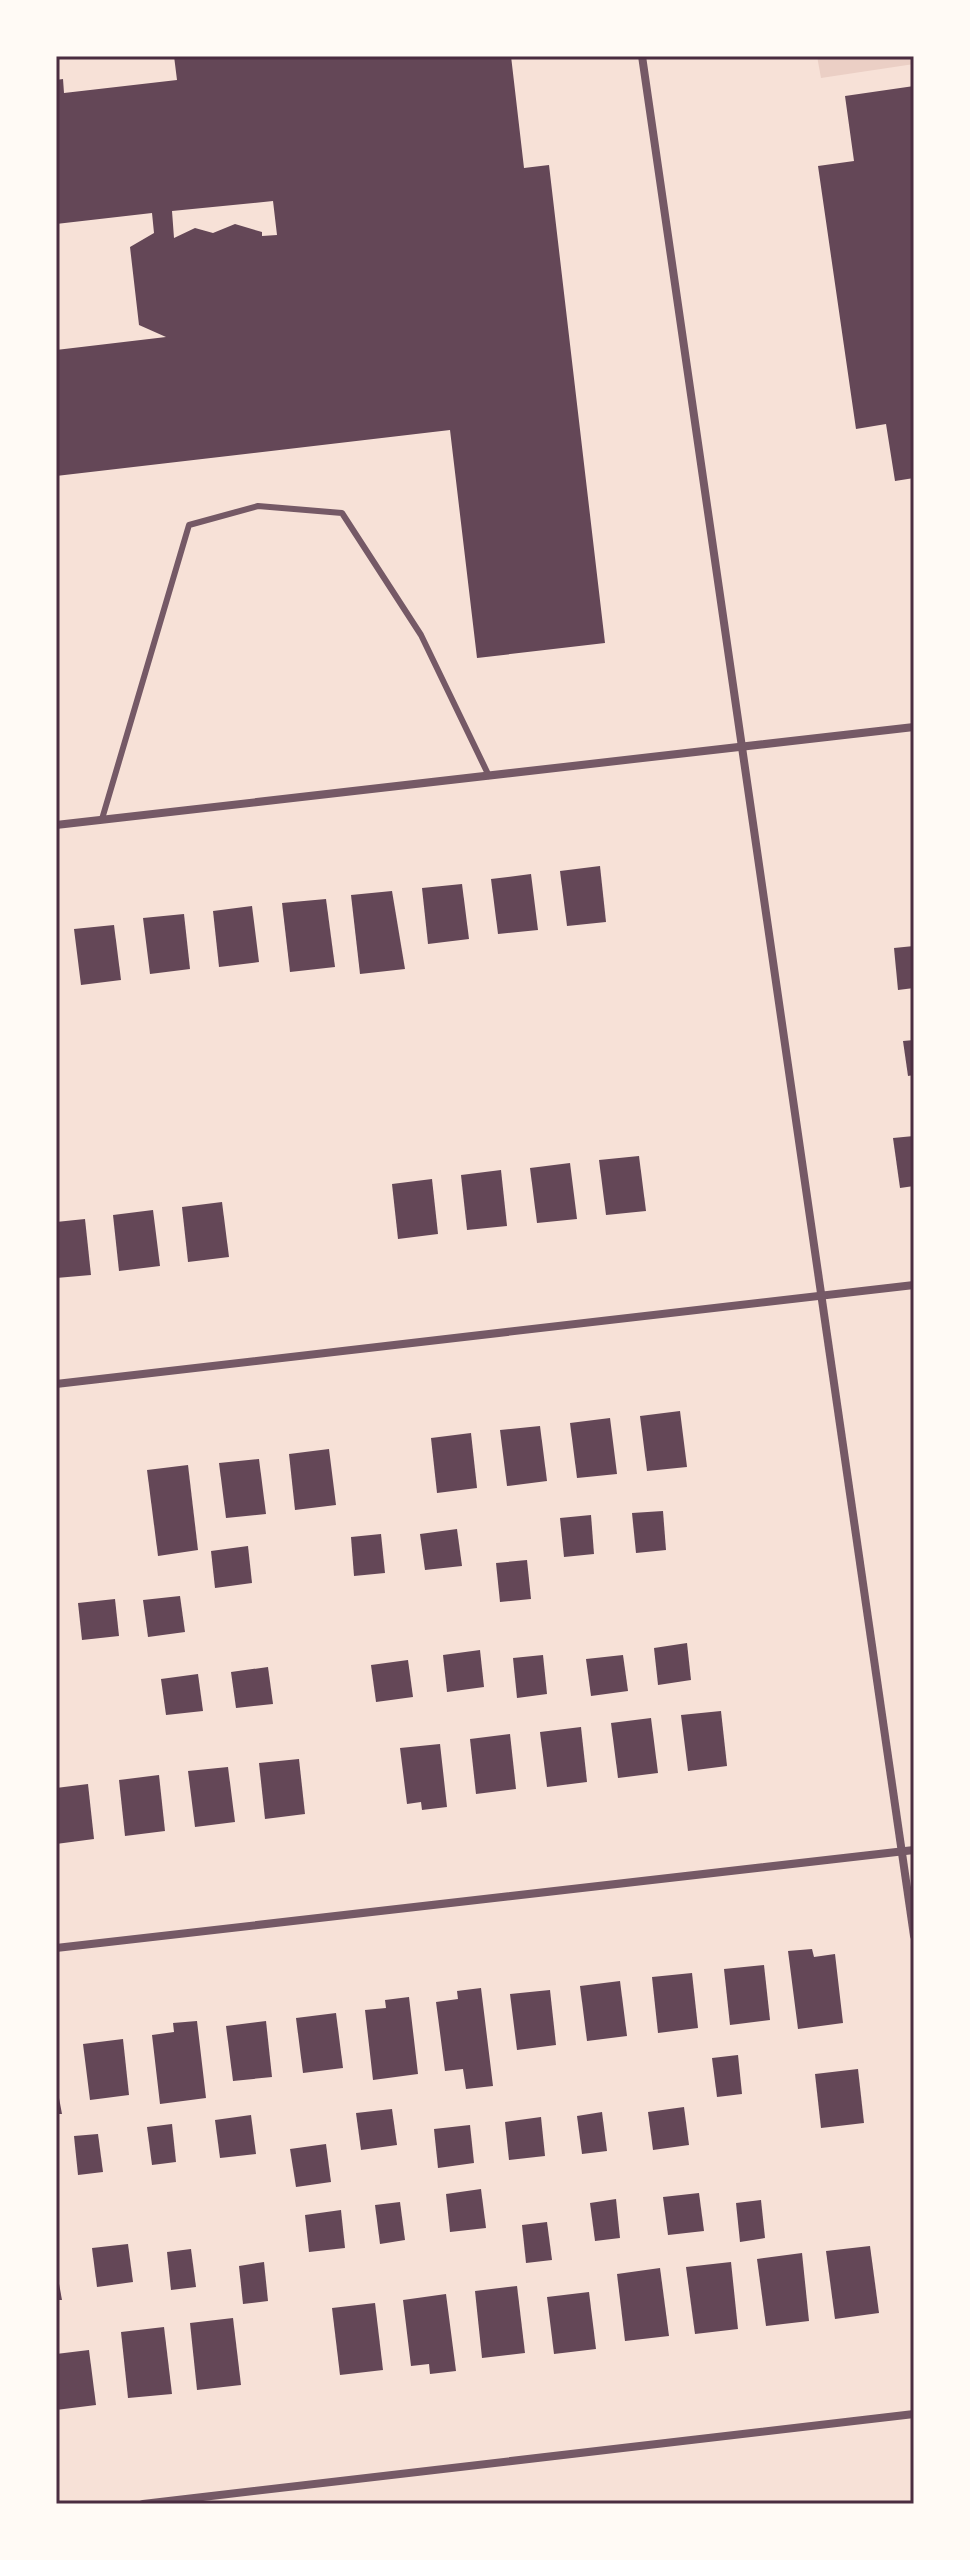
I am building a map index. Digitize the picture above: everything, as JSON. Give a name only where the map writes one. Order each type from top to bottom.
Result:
[{"type":"street","points":[[642,56],[914,1936]]},
{"type":"street","points":[[56,825],[914,727]]},
{"type":"street","points":[[56,1384],[914,1285]]},
{"type":"street","points":[[56,1948],[914,1850]]},
{"type":"street","points":[[143,2504],[914,2414]]},
{"type":"lane","points":[[102,819],[189,525],[258,506],[342,513],[421,635],[489,776]]},
{"type":"shaded area","points":[[817,56],[914,56],[914,64],[821,78]]},
{"type":"building","points":[[174,56],[511,56],[524,168],[549,165],[605,643],[477,658],[450,430],[56,476],[56,350],[166,337],[139,325],[130,247],[154,233],[152,213],[56,224],[56,80],[63,79],[64,93],[177,80]],"holes":[[[273,201],[277,235],[262,236],[262,232],[235,224],[213,233],[195,228],[174,238],[172,211]]]},
{"type":"building","points":[[914,86],[914,478],[895,481],[886,424],[856,429],[818,166],[854,161],[845,96]]},
{"type":"building","points":[[600,866],[606,922],[567,926],[560,871]]},
{"type":"building","points":[[531,874],[538,930],[498,934],[491,879]]},
{"type":"building","points":[[462,884],[469,939],[428,944],[422,888]]},
{"type":"building","points":[[392,891],[405,969],[360,974],[351,895]]},
{"type":"building","points":[[326,899],[335,967],[290,972],[282,903]]},
{"type":"building","points":[[252,906],[259,962],[219,967],[213,911]]},
{"type":"building","points":[[184,914],[190,969],[150,974],[143,918]]},
{"type":"building","points":[[114,925],[121,980],[81,985],[74,929]]},
{"type":"building","points":[[914,946],[914,988],[898,990],[894,948]]},
{"type":"building","points":[[914,1040],[914,1075],[908,1076],[903,1041]]},
{"type":"building","points":[[914,1136],[914,1186],[900,1188],[893,1138]]},
{"type":"building","points":[[639,1156],[646,1211],[606,1215],[599,1160]]},
{"type":"building","points":[[570,1163],[577,1219],[537,1223],[530,1168]]},
{"type":"building","points":[[501,1170],[507,1226],[467,1230],[461,1175]]},
{"type":"building","points":[[432,1179],[438,1234],[398,1239],[392,1184]]},
{"type":"building","points":[[222,1202],[229,1257],[188,1262],[182,1207]]},
{"type":"building","points":[[153,1210],[160,1266],[119,1271],[113,1215]]},
{"type":"building","points":[[85,1219],[91,1275],[56,1278],[56,1222]]},
{"type":"building","points":[[680,1411],[687,1467],[647,1471],[640,1416]]},
{"type":"building","points":[[610,1418],[617,1474],[577,1478],[570,1423]]},
{"type":"building","points":[[540,1426],[547,1481],[507,1486],[500,1430]]},
{"type":"building","points":[[471,1433],[477,1488],[437,1493],[431,1438]]},
{"type":"building","points":[[329,1449],[336,1505],[295,1510],[289,1454]]},
{"type":"building","points":[[259,1459],[266,1514],[226,1518],[219,1463]]},
{"type":"building","points":[[188,1465],[198,1550],[158,1556],[147,1470]]},
{"type":"building","points":[[663,1511],[666,1550],[636,1553],[632,1513]]},
{"type":"building","points":[[591,1515],[594,1554],[564,1557],[560,1518]]},
{"type":"building","points":[[457,1529],[462,1566],[425,1570],[420,1534]]},
{"type":"building","points":[[381,1534],[385,1573],[354,1576],[351,1537]]},
{"type":"building","points":[[248,1546],[252,1583],[215,1588],[211,1551]]},
{"type":"building","points":[[527,1560],[531,1599],[500,1602],[496,1563]]},
{"type":"building","points":[[180,1596],[185,1632],[148,1637],[143,1600]]},
{"type":"building","points":[[115,1599],[119,1636],[82,1640],[78,1603]]},
{"type":"building","points":[[687,1643],[691,1680],[658,1685],[654,1648]]},
{"type":"building","points":[[480,1650],[484,1687],[447,1692],[443,1655]]},
{"type":"building","points":[[543,1655],[547,1694],[517,1698],[513,1658]]},
{"type":"building","points":[[623,1655],[628,1691],[591,1696],[586,1659]]},
{"type":"building","points":[[408,1660],[413,1697],[376,1702],[371,1665]]},
{"type":"building","points":[[268,1667],[273,1704],[236,1708],[231,1672]]},
{"type":"building","points":[[198,1674],[203,1711],[166,1715],[161,1679]]},
{"type":"building","points":[[721,1711],[727,1766],[688,1771],[681,1715]]},
{"type":"building","points":[[651,1718],[658,1773],[618,1778],[611,1723]]},
{"type":"building","points":[[581,1727],[587,1782],[547,1787],[540,1732]]},
{"type":"building","points":[[510,1734],[516,1789],[476,1794],[470,1739]]},
{"type":"building","points":[[440,1744],[447,1807],[422,1810],[421,1802],[407,1804],[400,1748]]},
{"type":"building","points":[[299,1759],[305,1814],[265,1819],[259,1763]]},
{"type":"building","points":[[228,1767],[235,1822],[195,1827],[188,1771]]},
{"type":"building","points":[[159,1775],[165,1831],[125,1836],[119,1780]]},
{"type":"building","points":[[88,1784],[94,1839],[56,1844],[56,1788]]},
{"type":"building","points":[[812,1949],[814,1957],[835,1954],[843,2023],[798,2029],[788,1951]]},
{"type":"building","points":[[764,1965],[770,2020],[730,2025],[724,1969]]},
{"type":"building","points":[[692,1973],[698,2028],[658,2033],[652,1977]]},
{"type":"building","points":[[620,1981],[627,2036],[587,2041],[580,1986]]},
{"type":"building","points":[[481,1988],[493,2086],[466,2089],[463,2069],[445,2071],[436,2002],[458,1999],[457,1991]]},
{"type":"building","points":[[550,1990],[556,2045],[517,2050],[510,1994]]},
{"type":"building","points":[[409,1997],[418,2074],[373,2080],[365,2010],[386,2008],[385,2000]]},
{"type":"building","points":[[336,2013],[343,2068],[303,2073],[296,2018]]},
{"type":"building","points":[[197,2021],[206,2098],[160,2104],[152,2035],[174,2032],[173,2023]]},
{"type":"building","points":[[266,2021],[272,2077],[233,2081],[226,2026]]},
{"type":"building","points":[[123,2039],[129,2095],[90,2100],[83,2044]]},
{"type":"building","points":[[738,2055],[742,2094],[717,2097],[712,2058]]},
{"type":"building","points":[[858,2069],[864,2123],[821,2128],[815,2074]]},
{"type":"building","points":[[56,2082],[62,2114],[56,2114]]},
{"type":"building","points":[[684,2107],[689,2145],[653,2150],[648,2112]]},
{"type":"building","points":[[392,2109],[397,2145],[361,2150],[356,2113]]},
{"type":"building","points":[[602,2112],[607,2151],[582,2154],[577,2116]]},
{"type":"building","points":[[251,2115],[256,2154],[220,2158],[215,2120]]},
{"type":"building","points":[[541,2117],[545,2156],[509,2160],[505,2122]]},
{"type":"building","points":[[172,2124],[176,2162],[152,2165],[147,2127]]},
{"type":"building","points":[[470,2125],[474,2163],[438,2168],[434,2129]]},
{"type":"building","points":[[98,2134],[103,2172],[78,2175],[74,2136]]},
{"type":"building","points":[[326,2144],[331,2182],[296,2187],[290,2149]]},
{"type":"building","points":[[481,2189],[486,2228],[450,2232],[446,2194]]},
{"type":"building","points":[[699,2193],[704,2231],[668,2235],[663,2197]]},
{"type":"building","points":[[616,2199],[620,2238],[595,2241],[590,2203]]},
{"type":"building","points":[[761,2200],[765,2238],[740,2242],[736,2203]]},
{"type":"building","points":[[400,2202],[405,2240],[380,2244],[375,2205]]},
{"type":"building","points":[[341,2210],[345,2248],[309,2252],[305,2215]]},
{"type":"building","points":[[547,2222],[552,2260],[526,2263],[522,2225]]},
{"type":"building","points":[[128,2244],[133,2282],[97,2287],[92,2248]]},
{"type":"building","points":[[870,2246],[879,2313],[835,2319],[826,2251]]},
{"type":"building","points":[[191,2249],[196,2287],[171,2290],[167,2252]]},
{"type":"building","points":[[802,2253],[809,2321],[766,2326],[757,2259]]},
{"type":"building","points":[[264,2262],[268,2301],[243,2304],[239,2266]]},
{"type":"building","points":[[731,2262],[738,2329],[695,2334],[686,2267]]},
{"type":"building","points":[[56,2267],[62,2300],[56,2300]]},
{"type":"building","points":[[660,2268],[669,2336],[625,2341],[617,2274]]},
{"type":"building","points":[[517,2286],[525,2353],[482,2358],[475,2291]]},
{"type":"building","points":[[589,2292],[596,2349],[554,2354],[547,2297]]},
{"type":"building","points":[[446,2294],[456,2371],[430,2374],[429,2364],[411,2366],[403,2300]]},
{"type":"building","points":[[375,2303],[383,2370],[340,2375],[332,2308]]},
{"type":"building","points":[[233,2318],[241,2385],[197,2390],[190,2323]]},
{"type":"building","points":[[164,2327],[172,2394],[128,2398],[121,2332]]},
{"type":"building","points":[[89,2350],[96,2405],[56,2410],[56,2354]]}]
